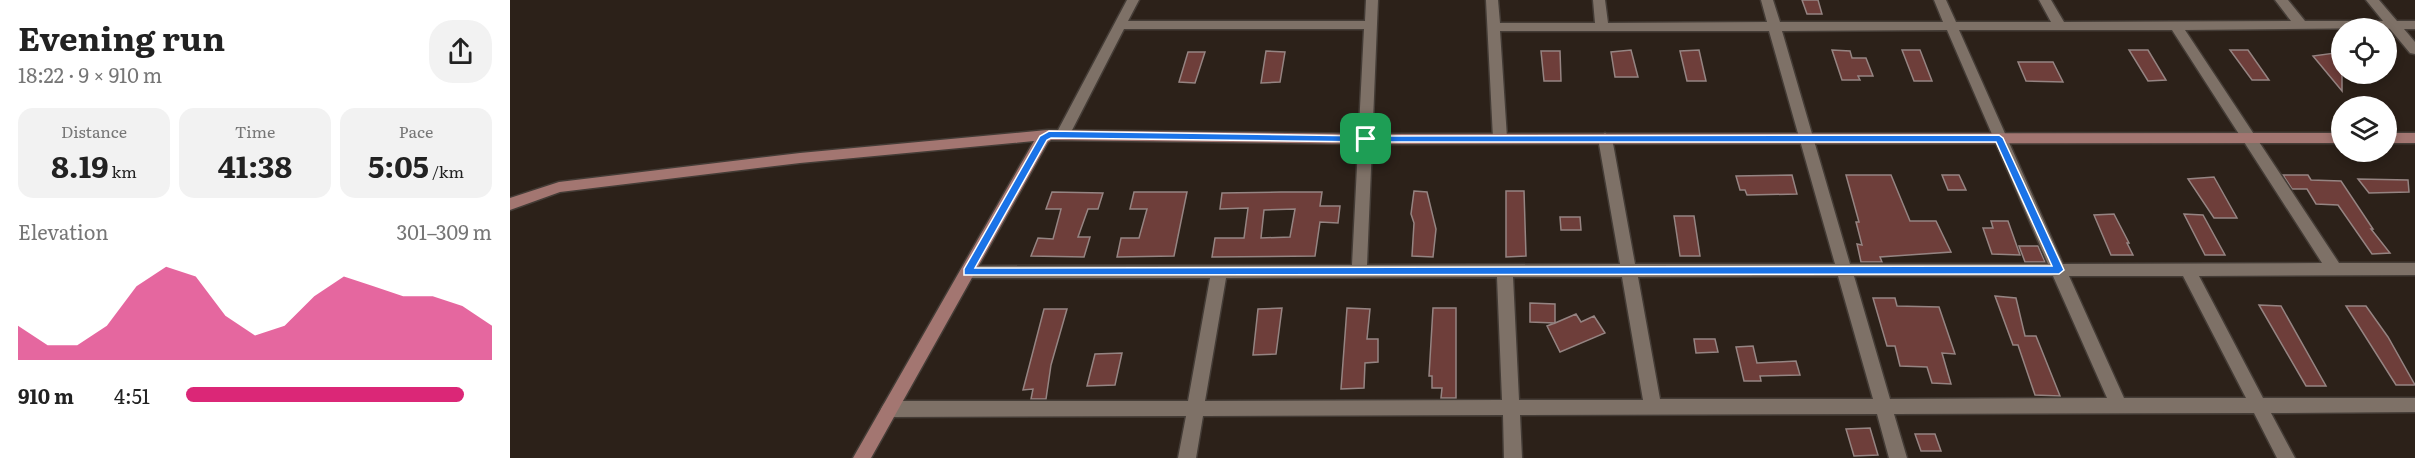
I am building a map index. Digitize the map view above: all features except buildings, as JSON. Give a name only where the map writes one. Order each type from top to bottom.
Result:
[{"type":"street","points":[[862,458],[1043,138],[1055,135],[1133,0]]},
{"type":"street","points":[[1359,271],[1372,0]]},
{"type":"street","points":[[1492,0],[1500,138]]},
{"type":"street","points":[[1599,0],[1602,27]]},
{"type":"street","points":[[1767,0],[1898,458]]},
{"type":"street","points":[[1940,0],[2119,406]]},
{"type":"street","points":[[2045,0],[2060,26]]},
{"type":"street","points":[[2281,0],[2302,26]]},
{"type":"street","points":[[2372,0],[2388,18]]},
{"type":"street","points":[[1120,25],[1370,25]]},
{"type":"street","points":[[2397,25],[2415,25]]},
{"type":"street","points":[[2176,26],[2335,270]]},
{"type":"street","points":[[1494,27],[2331,26]]},
{"type":"street","points":[[2397,29],[2415,50]]},
{"type":"street","points":[[510,204],[571,185],[800,158],[1055,135],[1366,139],[2331,138]]},
{"type":"street","points":[[1605,138],[1653,407]]},
{"type":"street","points":[[2397,138],[2415,138]]},
{"type":"street","points":[[968,272],[2415,269]]},
{"type":"street","points":[[2188,270],[2286,458]]},
{"type":"street","points":[[1505,271],[1513,458]]},
{"type":"street","points":[[1187,458],[1219,272]]},
{"type":"street","points":[[890,409],[2415,405]]},
{"type":"route","points":[[1063,134],[1366,139],[1999,138],[2059,270],[968,272],[1045,136],[1063,134]]}]
